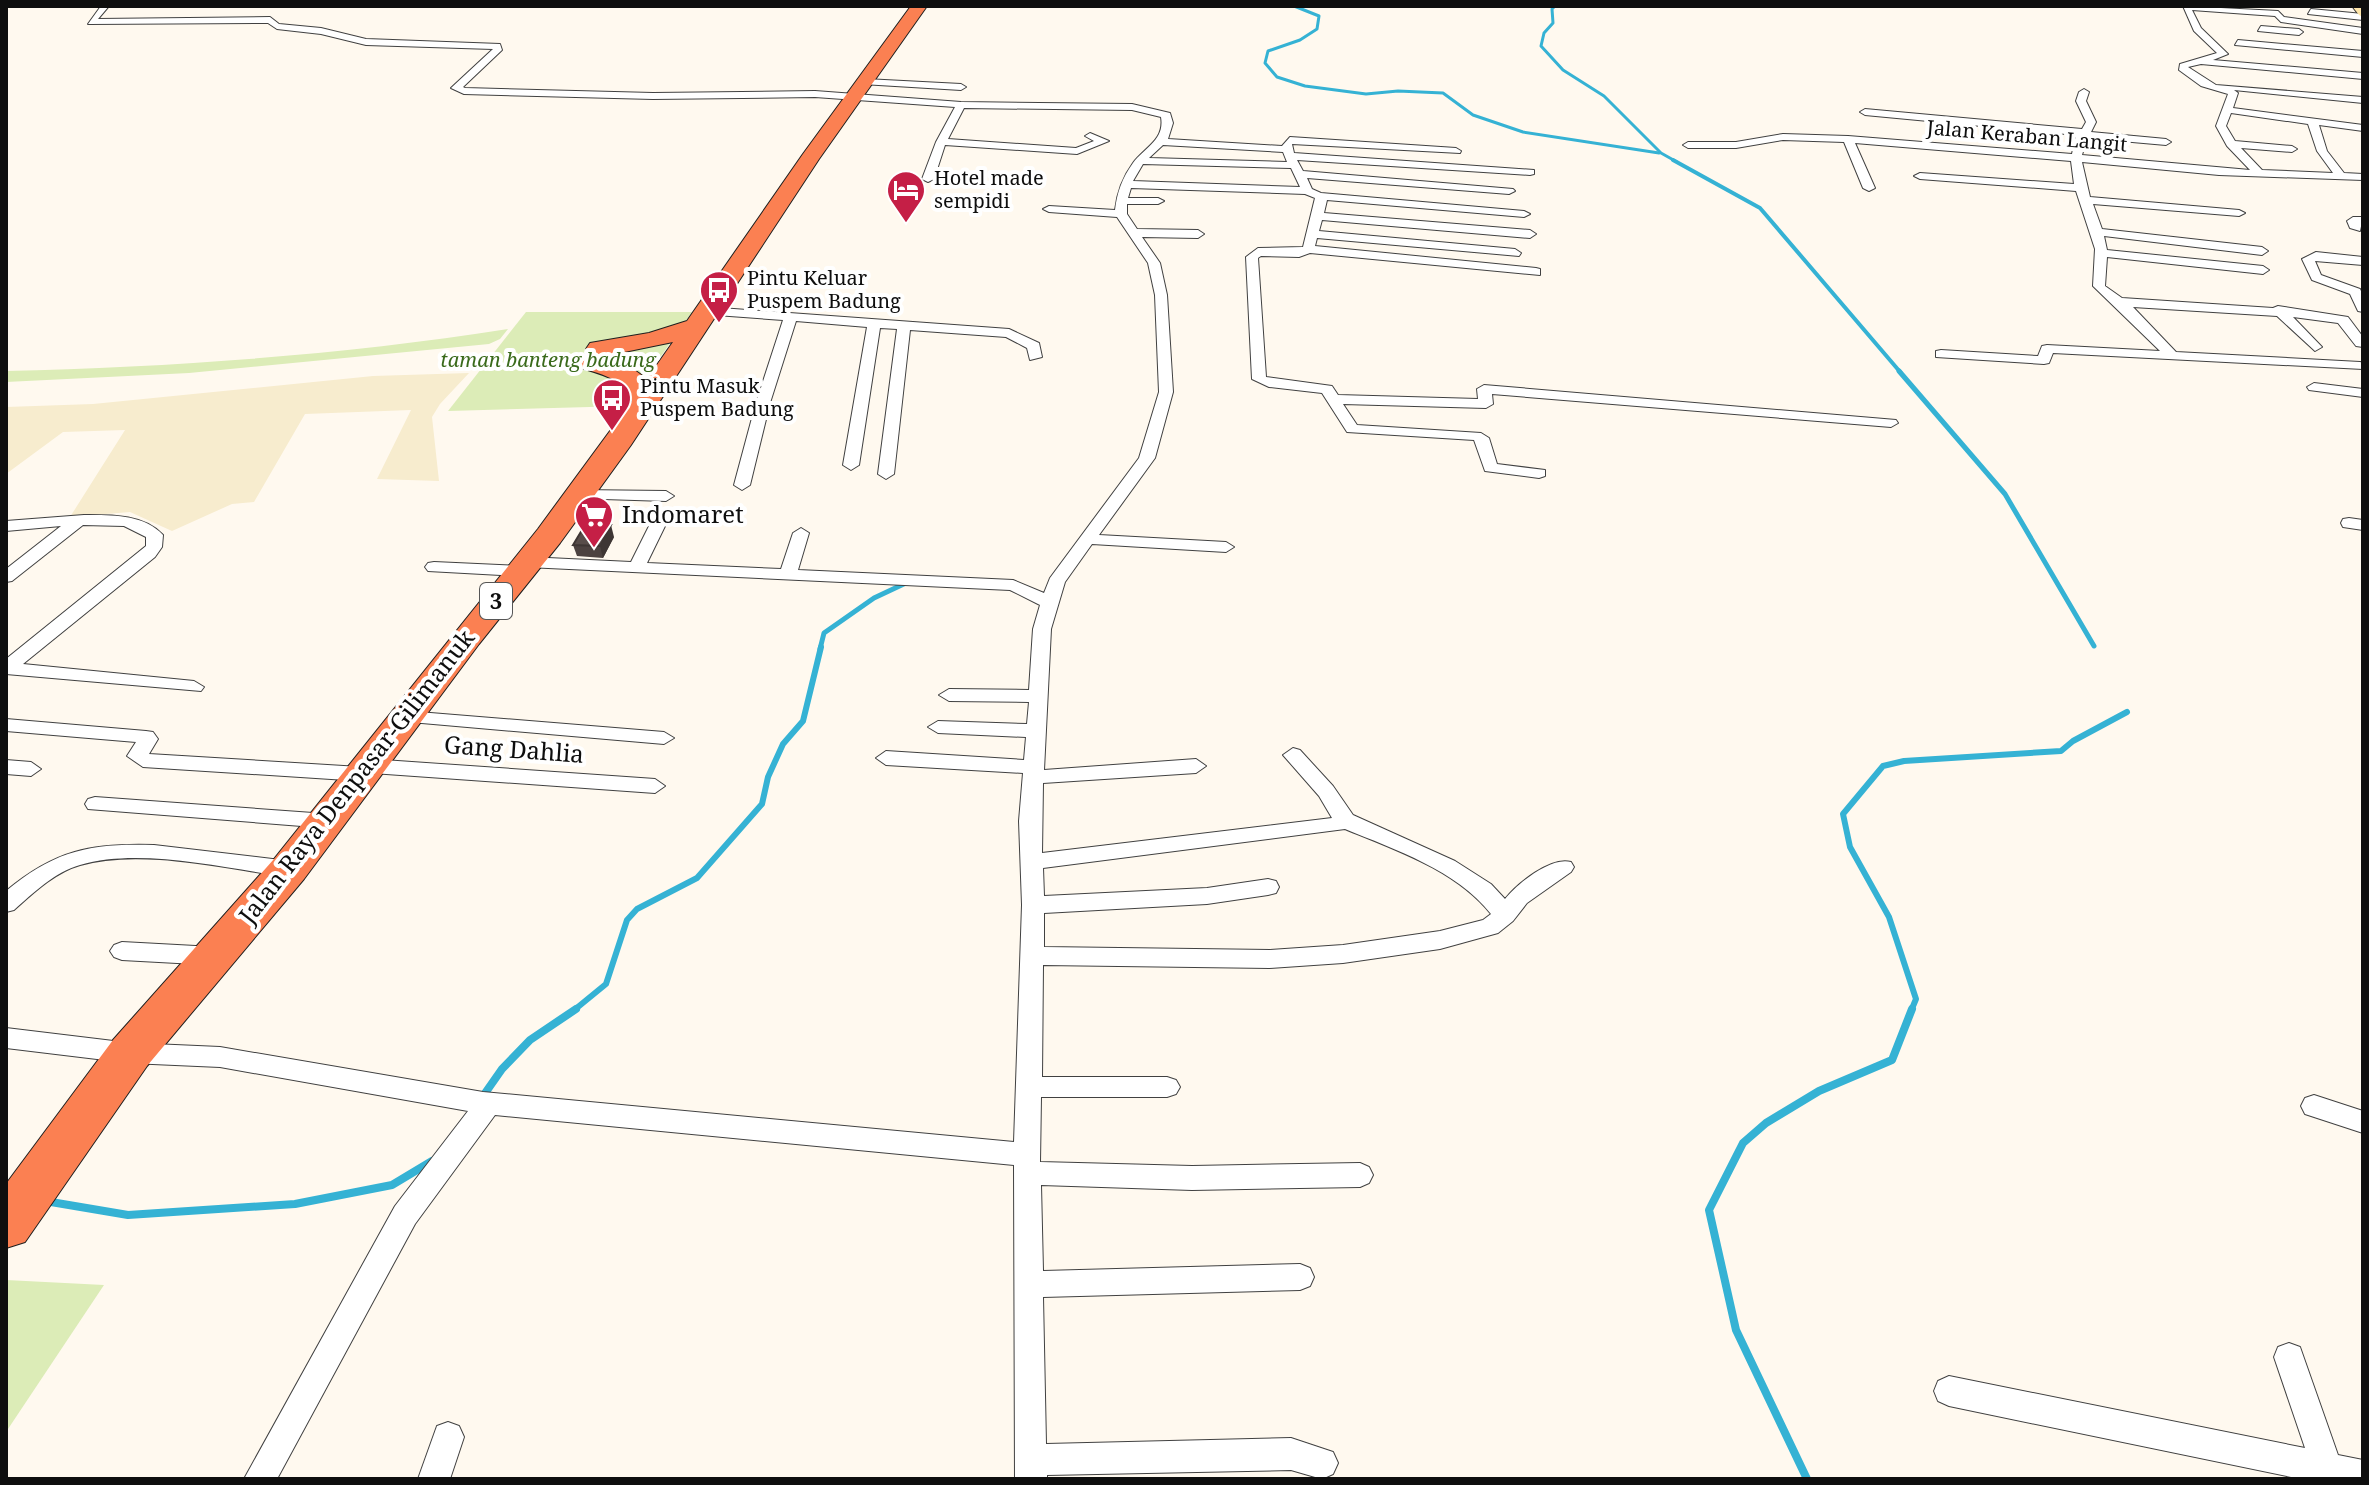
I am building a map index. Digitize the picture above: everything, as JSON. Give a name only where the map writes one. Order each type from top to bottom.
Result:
[{"type":"highway","name":"Jalan Raya Denpasar-Gilimanuk","points":[[6,1225],[130,1053],[289,869],[578,495],[646,402],[919,6]]},
{"type":"highway","points":[[646,402],[645,392],[637,382],[593,355],[653,340],[702,318]]},
{"type":"street","points":[[105,6],[91,22],[270,20],[277,26],[321,31],[366,42],[497,46],[499,48],[456,88],[464,91],[653,96],[961,87]]},
{"type":"street","points":[[2256,6],[2363,15]]},
{"type":"street","points":[[2358,6],[2363,15]]},
{"type":"street","points":[[2257,174],[2231,144],[2221,126],[2233,93],[2198,81],[2183,66],[2223,54],[2197,29],[2186,7],[2278,14],[2281,19],[2363,31]]},
{"type":"street","points":[[2261,29],[2363,39]]},
{"type":"street","points":[[2238,43],[2363,54]]},
{"type":"street","points":[[2284,70],[2258,52],[2363,61]]},
{"type":"street","points":[[2204,62],[2363,76]]},
{"type":"street","points":[[2340,65],[2363,67]]},
{"type":"street","points":[[2209,86],[2363,100]]},
{"type":"street","points":[[860,89],[961,105],[1147,109],[1166,115],[1165,136]]},
{"type":"street","points":[[2084,92],[2081,101],[2091,122],[2081,133],[2077,158],[2078,188],[2088,205],[2102,253],[2097,281],[2101,289],[2121,302],[2171,354]]},
{"type":"street","points":[[2348,99],[2363,126]]},
{"type":"street","points":[[928,179],[941,142],[961,105]]},
{"type":"street","points":[[2227,110],[2363,126]]},
{"type":"street","points":[[1865,112],[2166,142]]},
{"type":"street","points":[[2313,122],[2322,151],[2341,182],[2363,190]]},
{"type":"street","points":[[1183,131],[1165,136],[1141,161],[1126,184],[1121,208],[1154,263],[1161,295],[1166,392],[1147,458],[1056,582],[1042,629],[1039,655],[1039,696],[1032,772],[1028,1164],[1031,1470],[1291,1454],[1322,1463]]},
{"type":"street","points":[[2225,132],[2276,138]]},
{"type":"street","points":[[941,142],[1084,151],[1104,141],[1090,136]]},
{"type":"street","points":[[1165,136],[1293,161],[1509,191]]},
{"type":"street","name":"Jalan Keraban Langit","points":[[1688,145],[1736,145],[1783,137],[1848,139],[2341,182],[2363,177]]},
{"type":"street","points":[[1304,251],[1313,234],[1322,201],[1313,193],[1293,161],[1288,141],[1296,139],[1456,151]]},
{"type":"street","points":[[1848,139],[1869,188]]},
{"type":"street","points":[[2231,144],[2292,149]]},
{"type":"street","points":[[1141,161],[1293,161],[1530,172]]},
{"type":"street","points":[[1920,176],[2078,188]]},
{"type":"street","points":[[1126,184],[1313,193],[1524,214]]},
{"type":"street","points":[[1049,209],[1121,208],[1158,201]]},
{"type":"street","points":[[2088,205],[2239,213]]},
{"type":"street","points":[[2088,205],[2235,226]]},
{"type":"street","points":[[1319,216],[1530,234]]},
{"type":"street","points":[[2097,232],[2262,251]]},
{"type":"street","points":[[1135,233],[1198,234]]},
{"type":"street","points":[[1313,234],[1515,253]]},
{"type":"street","points":[[1536,272],[1304,251],[1258,252],[1252,257],[1259,379],[1269,383],[1327,389],[1337,399],[1352,429],[1476,436],[1481,438],[1491,468],[1539,473]]},
{"type":"street","points":[[2102,253],[2263,270]]},
{"type":"street","points":[[2363,261],[2316,256],[2308,259],[2316,277],[2355,292],[2363,308]]},
{"type":"street","points":[[1469,265],[1473,283]]},
{"type":"street","points":[[2121,302],[2278,310],[2337,317],[2361,343]]},
{"type":"street","points":[[2278,310],[2315,347]]},
{"type":"street","points":[[702,318],[791,316],[1009,333],[1034,346],[1035,357]]},
{"type":"street","points":[[742,485],[763,403],[791,316]]},
{"type":"street","points":[[851,465],[874,322]]},
{"type":"street","points":[[886,474],[904,324]]},
{"type":"street","points":[[1941,354],[2044,360],[2047,349],[2360,366]]},
{"type":"street","points":[[2314,387],[2363,393]]},
{"type":"street","points":[[1337,399],[1486,404],[1484,389],[1891,423]]},
{"type":"street","points":[[578,495],[666,496]]},
{"type":"street","points":[[6,577],[77,522]]},
{"type":"street","points":[[6,526],[128,522],[148,528],[155,535],[154,547],[6,668]]},
{"type":"street","points":[[636,568],[659,522]]},
{"type":"street","points":[[788,573],[801,533]]},
{"type":"street","points":[[1086,539],[1226,547]]},
{"type":"street","points":[[434,567],[636,568],[1013,585],[1051,604]]},
{"type":"street","points":[[6,668],[194,687]]},
{"type":"street","points":[[949,695],[1039,696]]},
{"type":"street","points":[[406,717],[664,738]]},
{"type":"street","name":"Gang Dahlia","points":[[6,725],[146,737],[148,739],[137,756],[143,760],[655,786]]},
{"type":"street","points":[[938,727],[1035,731]]},
{"type":"street","points":[[1293,755],[1338,805],[1342,819]]},
{"type":"street","points":[[886,758],[1032,772],[1126,773],[1196,766]]},
{"type":"street","points":[[6,767],[31,769]]},
{"type":"street","points":[[95,804],[327,821]]},
{"type":"street","points":[[1032,862],[1334,825],[1342,819]]},
{"type":"street","points":[[1342,819],[1404,846],[1461,876],[1480,888],[1505,915]]},
{"type":"street","points":[[6,904],[38,877],[79,857],[111,853],[289,869]]},
{"type":"street","points":[[1031,956],[1215,960],[1343,954],[1440,940],[1490,927],[1505,915],[1519,897],[1563,867]]},
{"type":"street","points":[[1033,905],[1207,896],[1268,887]]},
{"type":"street","points":[[122,951],[214,956]]},
{"type":"street","points":[[6,1038],[130,1053],[220,1057],[486,1103],[1028,1164],[1192,1178],[1360,1175]]},
{"type":"street","points":[[1029,1087],[1167,1087]]},
{"type":"street","points":[[260,1479],[405,1215],[486,1103]]},
{"type":"street","points":[[2314,1106],[2363,1122]]},
{"type":"street","points":[[1030,1284],[1300,1277]]},
{"type":"street","points":[[2289,1357],[2327,1468]]},
{"type":"street","points":[[1949,1391],[2363,1476]]},
{"type":"street","points":[[434,1479],[448,1437]]},
{"type":"shaded area","points":[[469,373],[432,417],[439,481],[377,479],[411,410],[305,414],[254,502],[232,504],[172,531],[130,512],[70,517],[125,430],[63,432],[6,474],[6,407],[93,404],[373,376]]},
{"type":"green space","name":"taman banteng badung","points":[[526,312],[692,312],[626,406],[448,411]]},
{"type":"green space","points":[[508,329],[500,339],[489,344],[189,373],[6,382],[6,371],[258,358],[384,346]]},
{"type":"green space","points":[[6,1280],[104,1285],[6,1432]]},
{"type":"building","points":[[585,525],[611,525],[600,546],[573,545]]},
{"type":"waterway","points":[[1294,6],[1319,16],[1317,29],[1300,40],[1268,51],[1265,63],[1277,77],[1305,86],[1366,94],[1398,91],[1443,93],[1473,115],[1523,132],[1659,153]]},
{"type":"waterway","points":[[1555,6],[1552,9],[1553,23],[1544,33],[1541,46],[1563,70],[1604,96],[1661,153],[1677,162]]},
{"type":"waterway","points":[[1673,160],[1760,208],[1901,373]]},
{"type":"waterway","points":[[1899,371],[2005,494],[2094,646]]},
{"type":"waterway","points":[[820,649],[824,633],[874,598],[908,582]]},
{"type":"waterway","points":[[573,1011],[606,984],[627,920],[637,909],[697,878],[762,804],[768,777],[783,744],[803,721],[821,647]]},
{"type":"waterway","points":[[1911,1011],[1916,999],[1889,917],[1850,847],[1843,814],[1883,766],[1904,761],[2061,751],[2073,741],[2127,712]]},
{"type":"waterway","points":[[481,1099],[502,1069],[530,1040],[576,1009]]},
{"type":"waterway","points":[[1807,1479],[1736,1330],[1709,1210],[1743,1143],[1766,1123],[1819,1091],[1892,1060],[1912,1009]]},
{"type":"waterway","points":[[45,1201],[128,1215],[295,1204],[392,1185],[432,1161]]},
{"type":"place","name":"Hotel made sempidi","points":[[906,224]]},
{"type":"place","name":"Pintu Keluar Puspem Badung","points":[[719,324]]},
{"type":"place","name":"Pintu Masuk Puspem Badung","points":[[612,432]]},
{"type":"place","name":"Indomaret","points":[[594,549]]}]
